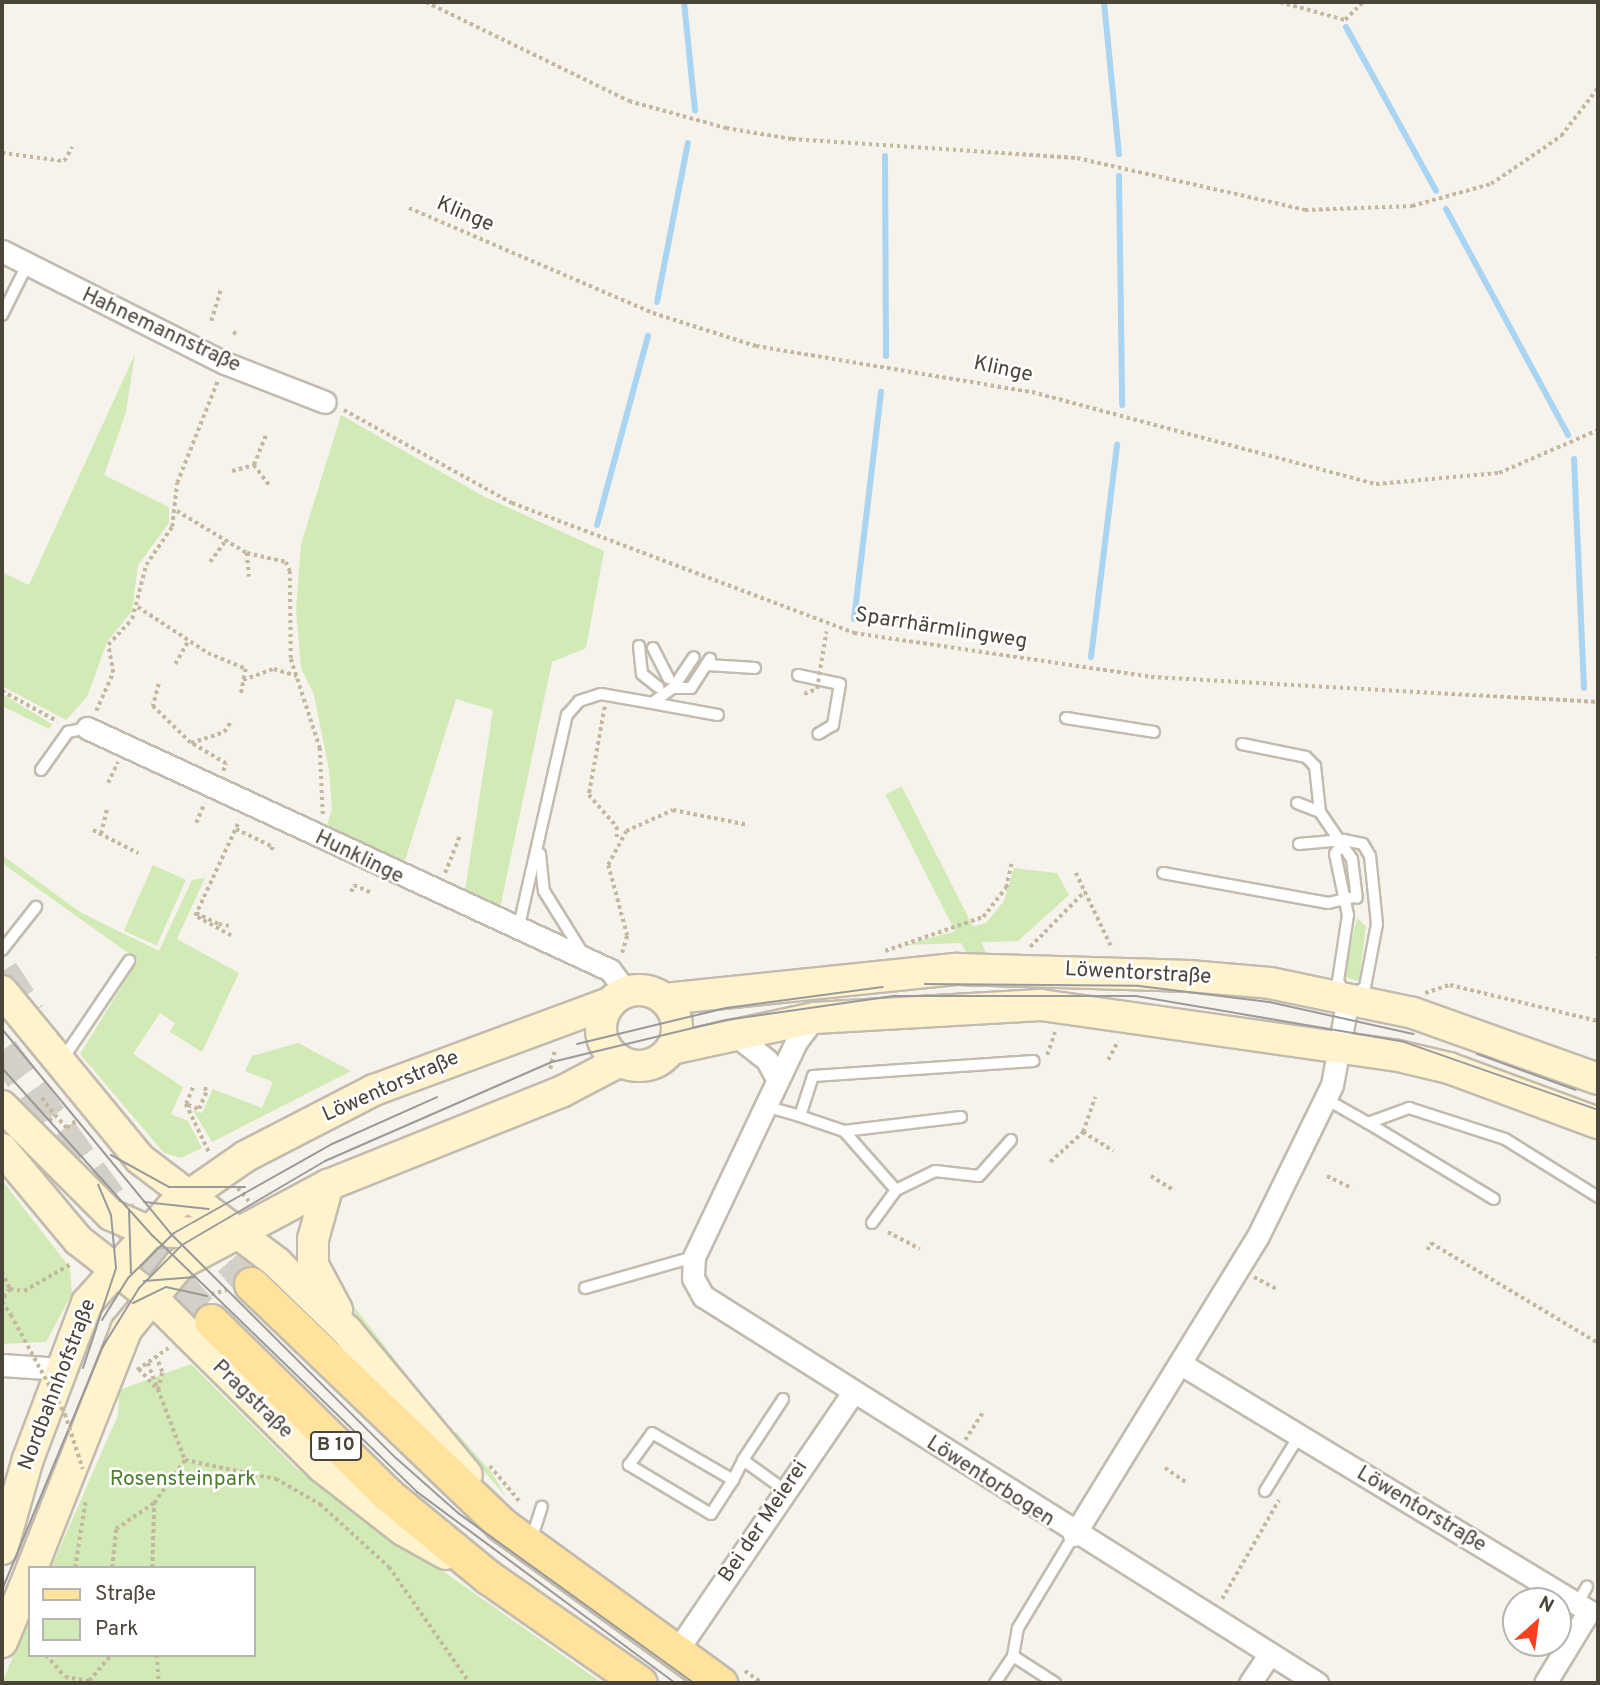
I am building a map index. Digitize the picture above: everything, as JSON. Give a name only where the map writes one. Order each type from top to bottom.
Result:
[{"type":"main road","name":"Löwentorstraße","points":[[156,1228],[185,1197],[246,1156],[374,1090],[618,997],[665,999],[896,973],[1018,968],[1270,983],[1413,1013],[1598,1079]]},
{"type":"main road","points":[[2,990],[60,1064],[155,1175],[239,1233],[347,1331],[501,1524]]},
{"type":"main road","points":[[618,997],[601,1036],[620,1061]]},
{"type":"main road","points":[[665,999],[677,1018],[671,1049]]},
{"type":"main road","name":"Löwentorstraße","points":[[239,1233],[328,1185],[561,1092],[620,1061],[648,1065],[671,1049],[814,1018],[1041,1005],[1341,1049],[1449,1068],[1598,1123]]},
{"type":"main road","points":[[2,1106],[90,1199],[156,1228],[239,1233]]},
{"type":"main road","name":"Pragstraße","points":[[2,1149],[78,1240],[150,1297],[354,1495],[428,1547],[469,1563],[640,1683]]},
{"type":"main road","points":[[150,1297],[156,1228],[155,1175]]},
{"type":"main road","points":[[328,1185],[313,1239],[313,1265],[347,1331]]},
{"type":"main road","name":"Nordbahnhofstraße","points":[[2,1549],[61,1369],[87,1303],[116,1268],[156,1228]]},
{"type":"main road","name":"Nordbahnhofstraße","points":[[33,1566],[90,1410],[126,1330],[150,1297],[192,1255],[239,1233]]},
{"type":"main road","name":"B 10","points":[[251,1284],[501,1524],[720,1683]]},
{"type":"main road","name":"B 10","points":[[211,1321],[358,1469],[469,1563]]},
{"type":"main road","points":[[2,1642],[28,1578]]},
{"type":"street","name":"Hahnemannstraße","points":[[2,250],[225,363],[325,402]]},
{"type":"street","name":"Hunklinge","points":[[87,728],[518,933],[590,961],[620,978],[618,997]]},
{"type":"street","name":"Löwentorbogen","points":[[694,1257],[693,1278],[703,1296],[1074,1535],[1256,1238],[1326,1099],[1341,1049],[1348,999]]},
{"type":"street","points":[[694,1257],[777,1079],[814,1018]]},
{"type":"street","points":[[734,1034],[767,1060],[777,1079]]},
{"type":"street","name":"Löwentorstraße","points":[[1181,1364],[1588,1604],[1545,1683]]},
{"type":"street","points":[[2,1365],[61,1369]]},
{"type":"street","name":"Bei der Meierei","points":[[676,1652],[853,1393]]},
{"type":"street","points":[[1074,1535],[1317,1683]]},
{"type":"street","points":[[1250,1683],[1269,1655]]},
{"type":"lane","points":[[2,315],[27,265]]},
{"type":"lane","points":[[639,646],[642,674],[658,687]]},
{"type":"lane","points":[[653,648],[670,683]]},
{"type":"lane","points":[[652,703],[694,657]]},
{"type":"lane","points":[[670,683],[691,688],[709,662],[755,668]]},
{"type":"lane","points":[[798,675],[844,684],[833,725],[818,734]]},
{"type":"lane","points":[[518,933],[567,715],[579,701],[607,695],[718,715]]},
{"type":"lane","points":[[1066,718],[1154,732]]},
{"type":"lane","points":[[41,770],[68,732],[87,728]]},
{"type":"lane","points":[[1242,744],[1306,757],[1315,766],[1320,812]]},
{"type":"lane","points":[[1297,803],[1320,812],[1344,840],[1352,897],[1338,981],[1348,999],[1365,987],[1377,924],[1370,856],[1363,844],[1344,840],[1299,844]]},
{"type":"lane","points":[[540,840],[544,891],[590,961]]},
{"type":"lane","points":[[1344,840],[1335,855],[1339,887],[1352,897]]},
{"type":"lane","points":[[1163,873],[1328,902],[1352,897],[1373,901]]},
{"type":"lane","points":[[2,950],[36,907]]},
{"type":"lane","points":[[60,1064],[129,961]]},
{"type":"lane","points":[[800,1116],[813,1076],[1033,1061]]},
{"type":"lane","points":[[1326,1099],[1494,1199]]},
{"type":"lane","points":[[765,1106],[844,1131],[961,1117]]},
{"type":"lane","points":[[1367,1123],[1409,1108],[1505,1139],[1598,1197]]},
{"type":"lane","points":[[844,1131],[897,1190]]},
{"type":"lane","points":[[872,1223],[897,1190],[934,1171],[979,1176],[1011,1140]]},
{"type":"lane","points":[[585,1287],[694,1257]]},
{"type":"lane","points":[[733,1480],[652,1433],[629,1465],[711,1514],[733,1480],[743,1461],[783,1399]]},
{"type":"lane","points":[[1265,1491],[1299,1436]]},
{"type":"lane","points":[[743,1461],[786,1491]]},
{"type":"lane","points":[[529,1546],[542,1507]]},
{"type":"lane","points":[[995,1683],[1013,1656],[1017,1628],[1074,1535]]},
{"type":"lane","points":[[1013,1656],[1055,1683]]},
{"type":"path","points":[[426,2],[629,101],[726,128],[792,139],[1077,158],[1306,210],[1412,206],[1491,184],[1561,136],[1598,88]]},
{"type":"path","points":[[442,9],[444,2]]},
{"type":"path","points":[[1280,2],[1345,20],[1363,2]]},
{"type":"path","points":[[2,153],[64,160],[72,147]]},
{"type":"path","name":"Klinge","points":[[409,208],[653,313],[757,346],[1032,392],[1376,484],[1499,473],[1597,432]]},
{"type":"path","points":[[211,320],[221,288]]},
{"type":"path","points":[[3,689],[59,722],[87,728],[113,673],[108,645],[138,607],[146,565],[177,511],[177,484],[208,412],[214,389]]},
{"type":"path","name":"Sparrhärmlingweg","points":[[325,402],[373,422],[512,503],[827,624],[1151,677],[1598,702]]},
{"type":"path","points":[[254,465],[266,436]]},
{"type":"path","points":[[232,471],[254,465]]},
{"type":"path","points":[[254,465],[269,477],[270,486]]},
{"type":"path","points":[[177,511],[204,522],[224,543],[247,553],[286,562],[290,571],[291,659],[299,676],[325,791],[315,836]]},
{"type":"path","points":[[210,562],[224,543]]},
{"type":"path","points":[[247,553],[249,577]]},
{"type":"path","points":[[138,607],[189,640],[246,668],[241,694]]},
{"type":"path","points":[[804,694],[817,689],[827,624]]},
{"type":"path","points":[[175,664],[189,640]]},
{"type":"path","points":[[243,680],[274,669],[299,676]]},
{"type":"path","points":[[159,684],[153,705],[203,752]]},
{"type":"path","points":[[607,695],[589,794],[617,827],[617,843],[608,866],[628,936],[620,958]]},
{"type":"path","points":[[191,743],[224,732],[232,720]]},
{"type":"path","points":[[108,783],[119,760]]},
{"type":"path","points":[[196,823],[204,804]]},
{"type":"path","points":[[229,926],[196,913],[247,804]]},
{"type":"path","points":[[101,834],[107,808]]},
{"type":"path","points":[[617,843],[653,815],[673,810],[750,825]]},
{"type":"path","points":[[236,829],[272,850],[277,838]]},
{"type":"path","points":[[93,830],[138,853]]},
{"type":"path","points":[[438,886],[460,835]]},
{"type":"path","points":[[881,955],[890,945],[983,917],[1006,888],[1011,864]]},
{"type":"path","points":[[1076,873],[1112,948]]},
{"type":"path","points":[[351,892],[355,885],[372,893]]},
{"type":"path","points":[[1028,949],[1085,891]]},
{"type":"path","points":[[221,925],[231,936]]},
{"type":"path","points":[[1420,998],[1430,988],[1450,985],[1598,1021]]},
{"type":"path","points":[[1045,1059],[1059,1021]]},
{"type":"path","points":[[549,1044],[557,1041],[549,1074],[558,1072]]},
{"type":"path","points":[[1108,1060],[1114,1054]]},
{"type":"path","points":[[193,1087],[186,1104],[209,1152]]},
{"type":"path","points":[[186,1104],[199,1109],[208,1090],[202,1088]]},
{"type":"path","points":[[1050,1162],[1083,1132],[1095,1097]]},
{"type":"path","points":[[43,1098],[55,1115]]},
{"type":"path","points":[[1083,1132],[1114,1152]]},
{"type":"path","points":[[1151,1176],[1175,1191]]},
{"type":"path","points":[[1327,1176],[1352,1188]]},
{"type":"path","points":[[888,1232],[920,1249]]},
{"type":"path","points":[[1427,1250],[1431,1243],[1598,1343]]},
{"type":"path","points":[[64,1253],[72,1263],[74,1271]]},
{"type":"path","points":[[10,1289],[24,1291],[72,1263]]},
{"type":"path","points":[[2,1272],[10,1289]]},
{"type":"path","points":[[10,1289],[2,1301],[65,1414],[84,1477]]},
{"type":"path","points":[[131,1374],[174,1343]]},
{"type":"path","points":[[156,1357],[162,1372],[158,1390]]},
{"type":"path","points":[[148,1363],[185,1460]]},
{"type":"path","points":[[139,1369],[158,1390]]},
{"type":"path","points":[[969,1433],[983,1412]]},
{"type":"path","points":[[112,1566],[116,1529],[153,1503],[185,1460]]},
{"type":"path","points":[[185,1460],[276,1479],[320,1504],[405,1587],[470,1683]]},
{"type":"path","points":[[1165,1468],[1186,1482]]},
{"type":"path","points":[[75,1566],[86,1493]]},
{"type":"path","points":[[1210,1619],[1265,1532],[1281,1495]]},
{"type":"path","points":[[152,1566],[153,1503]]},
{"type":"path","points":[[48,1657],[75,1681],[100,1675],[110,1657]]},
{"type":"path","points":[[157,1657],[159,1683]]},
{"type":"green space","points":[[135,354],[126,412],[104,475],[169,507],[169,523],[138,565],[132,611],[107,642],[87,697],[66,720],[2,686],[2,572],[29,585]]},
{"type":"green space","points":[[341,415],[485,497],[604,551],[586,648],[552,662],[499,913],[464,897],[493,710],[456,699],[402,870],[324,834],[332,809],[329,770],[314,695],[301,668],[296,610],[301,544]]},
{"type":"green space","points":[[2,694],[52,724],[49,729],[2,706]]},
{"type":"green space","points":[[902,786],[986,952],[970,960],[886,794]]},
{"type":"green space","points":[[2,855],[80,912],[159,951],[192,880],[205,878],[177,939],[239,973],[202,1052],[170,1032],[175,1023],[160,1013],[133,1054],[183,1087],[171,1114],[188,1121],[202,1148],[181,1158],[164,1153],[80,1054],[138,960],[2,863]]},
{"type":"green space","points":[[153,865],[186,880],[157,945],[124,931]]},
{"type":"green space","points":[[1014,868],[1057,873],[1069,895],[1018,941],[905,945],[986,923],[1004,901]]},
{"type":"green space","points":[[1357,918],[1366,926],[1359,981],[1343,977]]},
{"type":"green space","points":[[298,1043],[351,1071],[212,1142],[193,1110],[202,1113],[213,1089],[262,1108],[273,1082],[245,1071],[252,1056]]},
{"type":"green space","points":[[2,1180],[70,1268],[72,1294],[46,1342],[2,1344]]},
{"type":"green space","points":[[324,1248],[353,1305],[450,1431],[353,1318],[334,1286]]},
{"type":"green space","name":"Rosensteinpark","points":[[191,1364],[296,1468],[602,1683],[2,1683],[28,1621],[28,1657],[256,1657],[256,1566],[52,1566],[118,1415],[119,1390]]},
{"type":"green space","points":[[456,1432],[492,1473],[506,1497],[453,1435]]},
{"type":"waterway","points":[[684,2],[695,110]]},
{"type":"waterway","points":[[1104,2],[1119,154]]},
{"type":"waterway","points":[[1346,27],[1436,191]]},
{"type":"waterway","points":[[657,302],[688,143]]},
{"type":"waterway","points":[[885,156],[886,356]]},
{"type":"waterway","points":[[1119,176],[1122,405]]},
{"type":"waterway","points":[[1446,209],[1568,435]]},
{"type":"waterway","points":[[597,525],[648,336]]},
{"type":"waterway","points":[[854,619],[881,392]]},
{"type":"waterway","points":[[1091,657],[1117,445]]},
{"type":"waterway","points":[[1574,459],[1584,688]]},
{"type":"tunnel","points":[[2,971],[30,1014]]},
{"type":"tunnel","points":[[2,1050],[145,1247],[211,1321]]},
{"type":"tunnel","points":[[198,1222],[251,1284]]},
{"type":"tram line","points":[[925,984],[1139,986],[1269,1002],[1413,1034]]},
{"type":"tram line","points":[[577,1044],[726,1008],[883,987]]},
{"type":"tram line","points":[[102,1348],[139,1288],[182,1245],[325,1161],[552,1062],[726,1020],[893,996],[1136,996],[1404,1042],[1598,1110]]},
{"type":"tram line","points":[[2,1029],[170,1233],[397,1459],[458,1513],[694,1683]]},
{"type":"tram line","points":[[1477,1054],[1576,1090]]},
{"type":"tram line","points":[[2,1068],[153,1236],[417,1492],[675,1683]]},
{"type":"tram line","points":[[102,1320],[128,1278],[174,1233],[332,1144],[437,1097]]},
{"type":"tram line","points":[[111,1155],[169,1187],[245,1187]]},
{"type":"tram line","points":[[83,1368],[116,1268],[111,1215],[98,1185]]},
{"type":"tram line","points":[[144,1202],[209,1209]]},
{"type":"tram line","points":[[129,1210],[131,1273]]},
{"type":"tram line","points":[[144,1281],[196,1277]]},
{"type":"tram line","points":[[133,1303],[166,1287],[207,1296]]},
{"type":"tram line","points":[[2,1590],[105,1341]]}]
